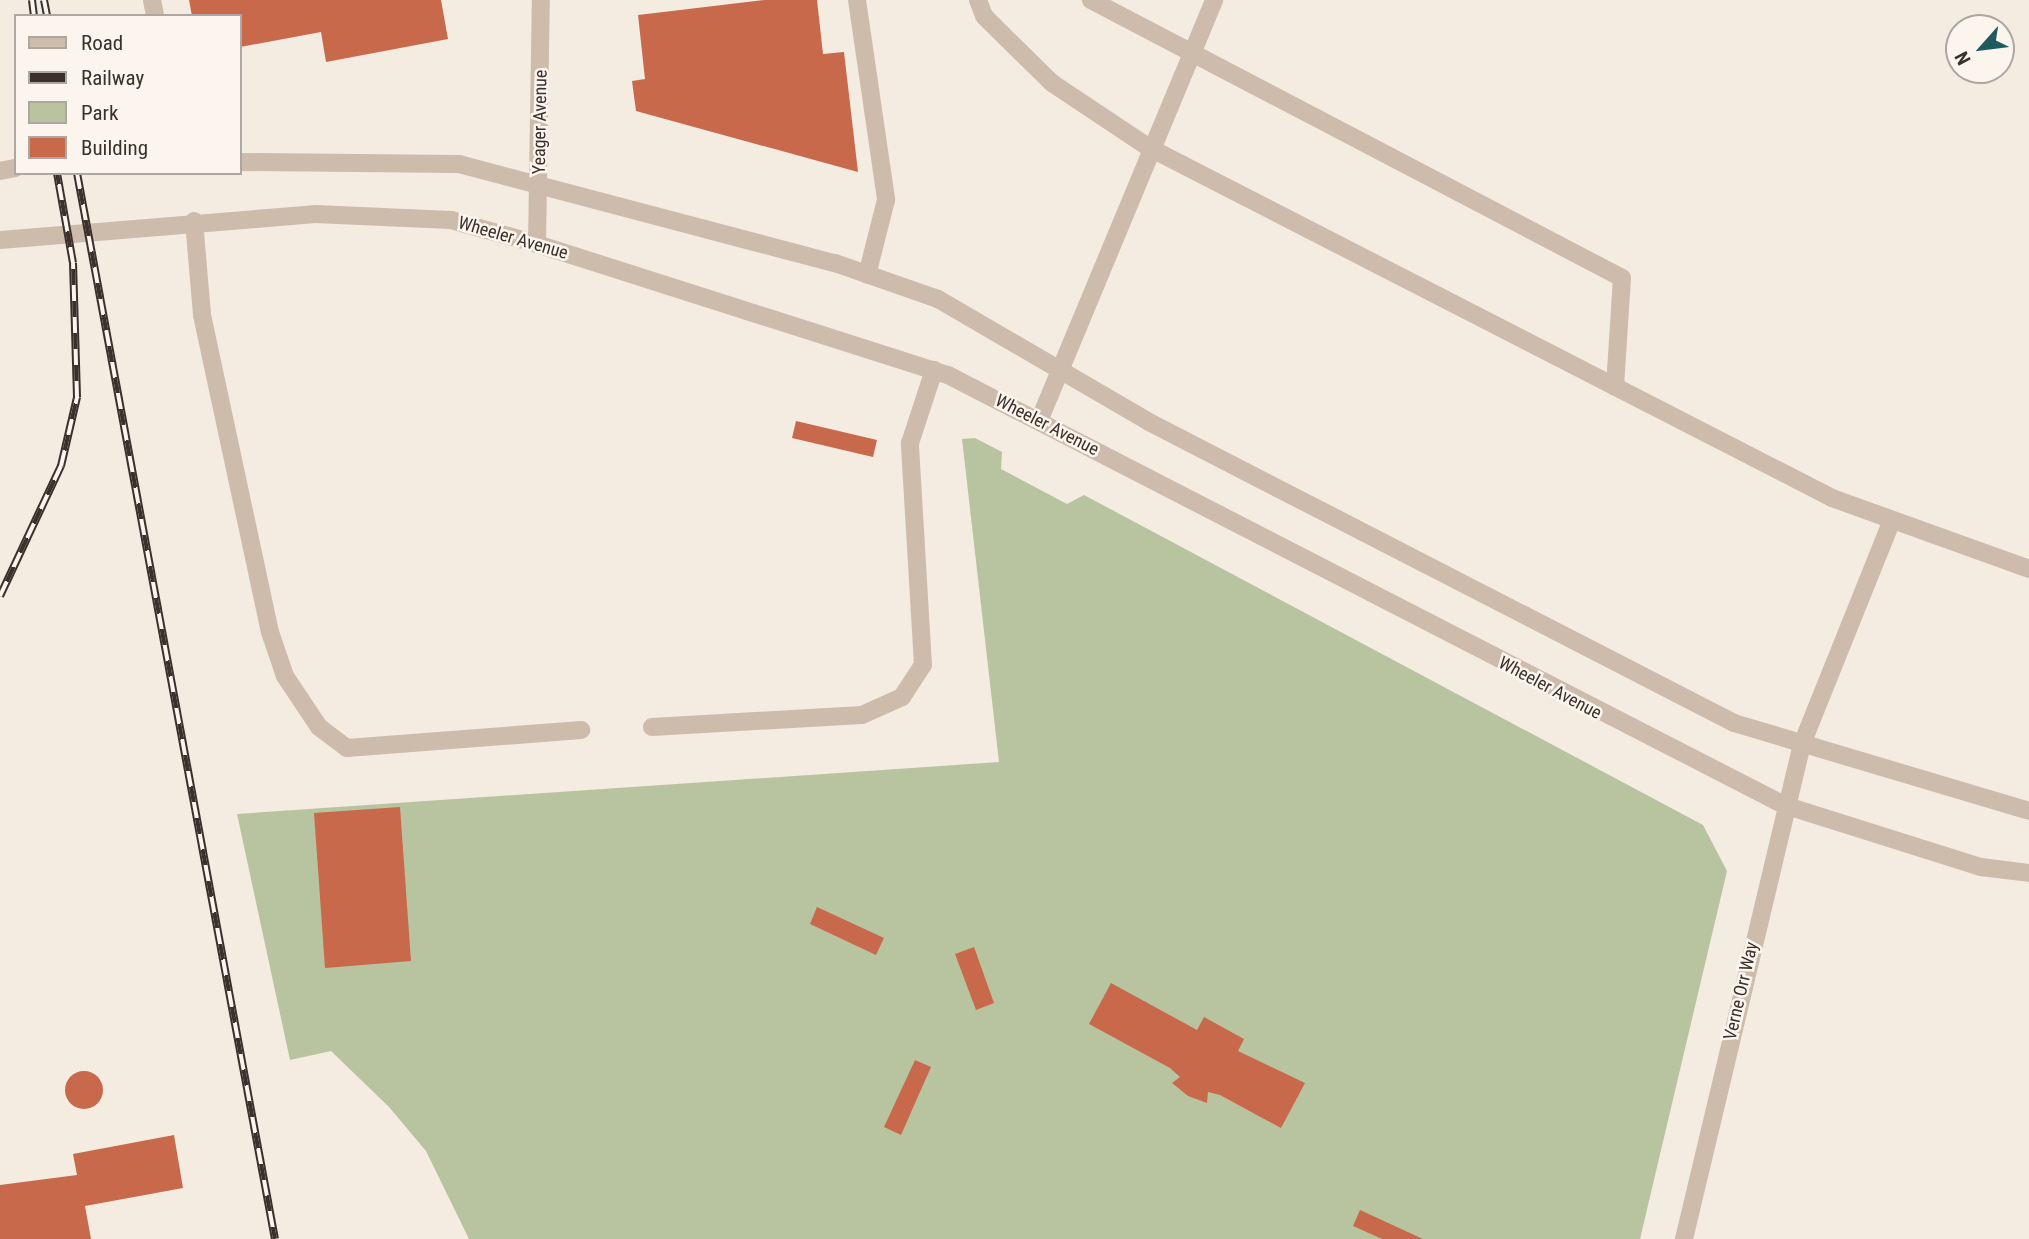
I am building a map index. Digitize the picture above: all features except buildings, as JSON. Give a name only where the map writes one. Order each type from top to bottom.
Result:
[{"type":"street","name":"Yeager Avenue","points":[[537,244],[541,0]]},
{"type":"street","points":[[858,0],[886,200],[867,275]]},
{"type":"street","points":[[978,0],[984,16],[1052,83],[1149,147],[1832,498],[2029,569]]},
{"type":"street","points":[[1039,421],[1064,373],[1149,147],[1214,0]]},
{"type":"street","points":[[1093,1],[1622,278],[1615,387]]},
{"type":"street","points":[[242,162],[459,164],[539,181],[867,275],[938,299],[1064,373],[1606,660],[1734,723],[2029,811]]},
{"type":"street","name":"Wheeler Avenue","points":[[0,240],[194,221],[315,214],[451,220],[537,244],[934,370],[1039,421],[1784,805],[1981,867],[2029,873]]},
{"type":"street","points":[[194,221],[202,315],[270,632],[285,676],[319,727],[347,747],[581,730]]},
{"type":"street","points":[[652,727],[862,715],[902,697],[923,665],[910,443],[934,370]]},
{"type":"street","name":"Verne Orr Way","points":[[1684,1239],[1784,805],[1802,744],[1892,520]]},
{"type":"green space","points":[[975,438],[1002,452],[1001,469],[1067,504],[1084,495],[1703,825],[1727,871],[1640,1239],[469,1239],[426,1151],[389,1107],[331,1051],[290,1060],[237,814],[999,762],[962,439]]},
{"type":"railway","points":[[32,0],[34,14]]},
{"type":"railway","points":[[44,0],[47,14]]},
{"type":"railway","points":[[0,596],[61,466],[77,397],[73,263],[57,175]]},
{"type":"railway","points":[[77,175],[275,1239]]}]
